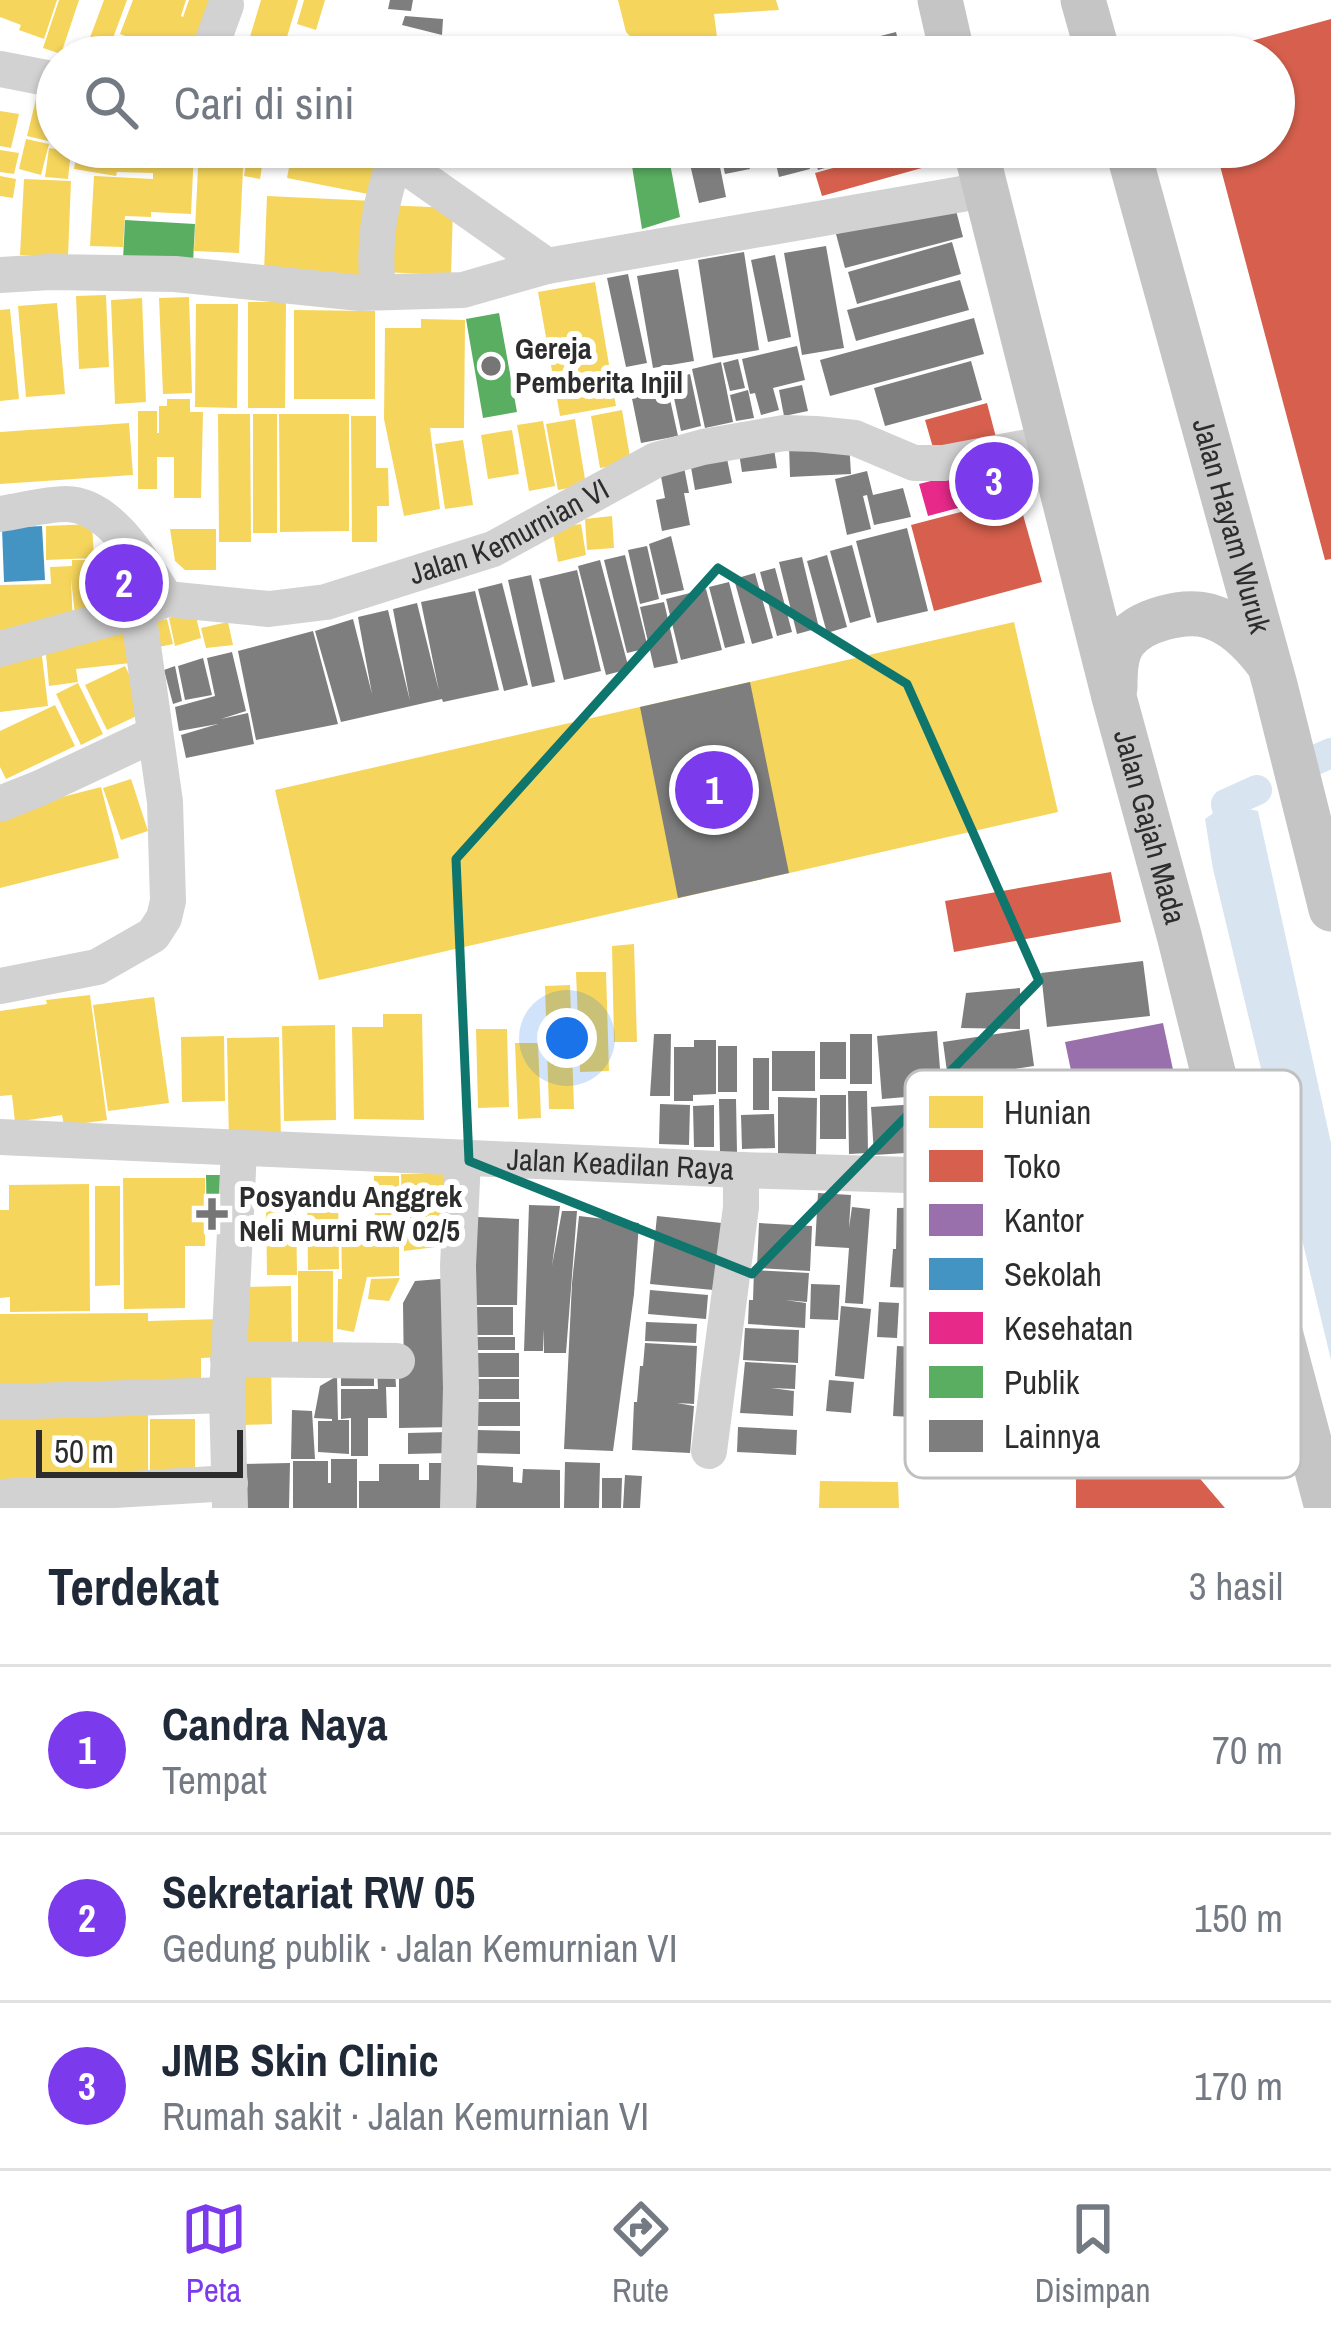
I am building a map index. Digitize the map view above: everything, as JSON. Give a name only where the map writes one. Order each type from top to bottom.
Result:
[{"type":"main road","points":[[940,0],[948,36]]},
{"type":"main road","points":[[1083,0],[1094,36]]},
{"type":"main road","name":"Jalan Gajah Mada","points":[[980,168],[1213,1070]]},
{"type":"main road","name":"Jalan Hayam Wuruk","points":[[1133,168],[1270,667],[1318,795],[1331,909]]},
{"type":"main road","points":[[1114,697],[1122,644],[1145,626],[1175,616],[1205,614],[1230,625],[1270,667]]},
{"type":"main road","name":"Jalan Gajah Mada","points":[[1301,1410],[1327,1508]]},
{"type":"street","points":[[215,36],[226,5]]},
{"type":"street","points":[[0,69],[36,76]]},
{"type":"street","points":[[379,292],[380,168]]},
{"type":"street","points":[[403,168],[547,266]]},
{"type":"street","points":[[0,275],[176,274],[379,292],[463,290],[547,266],[980,168]]},
{"type":"street","name":"Jalan Kemurnian VI","points":[[152,605],[269,609],[326,602],[494,549],[656,460],[703,446],[784,433],[816,434],[855,438],[914,464],[944,464],[1049,443]]},
{"type":"street","points":[[0,514],[70,503],[100,514],[134,550],[152,605],[155,734],[168,901],[153,934],[98,967],[0,986]]},
{"type":"street","points":[[0,649],[152,605]]},
{"type":"street","points":[[0,804],[155,734]]},
{"type":"street","name":"Jalan Keadilan Raya","points":[[0,1138],[905,1175]]},
{"type":"street","points":[[0,1497],[230,1496],[228,1377],[239,1150]]},
{"type":"street","points":[[458,1508],[463,1159]]},
{"type":"street","points":[[709,1451],[741,1207],[741,1170]]},
{"type":"street","points":[[0,1402],[397,1361]]},
{"type":"highlighted area","points":[[718,568],[907,684],[1039,981],[752,1274],[469,1161],[456,859]]},
{"type":"shaded area","points":[[1226,804],[1258,811],[1331,1143],[1331,1360],[1301,1235],[1301,1070],[1261,1070],[1205,819]]},
{"type":"building: Hunian","points":[[0,0],[57,0],[45,36],[19,30],[21,25],[0,17]]},
{"type":"building: Hunian","points":[[59,0],[79,0],[67,36],[47,36]]},
{"type":"building: Hunian","points":[[104,0],[127,0],[114,36],[91,36]]},
{"type":"building: Hunian","points":[[133,0],[186,0],[183,17],[189,0],[220,0],[204,36],[120,34]]},
{"type":"building: Hunian","points":[[261,0],[298,0],[287,36],[250,36]]},
{"type":"building: Hunian","points":[[304,0],[325,0],[316,30],[297,24]]},
{"type":"building: Hunian","points":[[618,0],[776,0],[779,10],[714,14],[717,36],[630,36]]},
{"type":"building: Hunian","points":[[36,99],[36,138],[27,136]]},
{"type":"building: Hunian","points":[[0,111],[19,114],[11,148],[0,146]]},
{"type":"building: Hunian","points":[[26,139],[36,141],[36,168],[43,168],[41,175],[19,169]]},
{"type":"building: Hunian","points":[[0,150],[19,153],[14,174],[0,172]]},
{"type":"building: Hunian","points":[[46,168],[69,168],[68,179],[45,177]]},
{"type":"building: Hunian","points":[[193,168],[191,214],[125,216],[123,247],[90,246],[94,176],[153,179],[153,173],[117,172],[116,176],[74,169]]},
{"type":"building: Hunian","points":[[198,168],[243,168],[239,253],[194,251]]},
{"type":"building: Hunian","points":[[245,168],[262,168],[260,179],[244,176]]},
{"type":"building: Hunian","points":[[289,168],[374,168],[368,194],[287,178]]},
{"type":"building: Hunian","points":[[0,176],[16,179],[13,198],[0,196]]},
{"type":"building: Hunian","points":[[24,179],[71,181],[68,256],[20,255]]},
{"type":"building: Hunian","points":[[267,196],[374,201],[371,277],[264,272]]},
{"type":"building: Hunian","points":[[385,205],[453,208],[451,275],[381,272]]},
{"type":"building: Hunian","points":[[595,282],[616,406],[560,416],[538,292]]},
{"type":"building: Hunian","points":[[106,295],[109,367],[79,369],[76,296]]},
{"type":"building: Hunian","points":[[189,297],[192,393],[163,394],[159,298]]},
{"type":"building: Hunian","points":[[142,298],[146,402],[115,404],[111,300]]},
{"type":"building: Hunian","points":[[248,302],[286,302],[285,408],[248,408]]},
{"type":"building: Hunian","points":[[57,303],[65,394],[26,397],[18,306]]},
{"type":"building: Hunian","points":[[196,304],[238,304],[237,408],[195,407]]},
{"type":"building: Hunian","points":[[10,309],[19,399],[0,401],[0,310]]},
{"type":"building: Hunian","points":[[294,310],[375,311],[375,399],[294,399]]},
{"type":"building: Hunian","points":[[421,319],[465,320],[464,428],[430,428],[440,509],[404,516],[384,419],[385,328],[421,328]]},
{"type":"building: Hunian","points":[[167,399],[190,399],[190,412],[203,412],[201,498],[174,498],[174,457],[157,457],[157,489],[138,489],[138,411],[157,411],[159,433],[159,406],[167,406]]},
{"type":"building: Hunian","points":[[622,410],[631,463],[600,468],[591,416]]},
{"type":"building: Hunian","points":[[218,414],[250,414],[251,542],[219,542]]},
{"type":"building: Hunian","points":[[253,414],[277,414],[277,533],[253,533]]},
{"type":"building: Hunian","points":[[279,414],[349,414],[349,531],[280,532]]},
{"type":"building: Hunian","points":[[351,416],[376,416],[376,468],[388,468],[389,506],[377,506],[377,542],[352,542]]},
{"type":"building: Hunian","points":[[575,419],[586,485],[558,490],[546,424]]},
{"type":"building: Hunian","points":[[543,421],[555,486],[529,491],[517,425]]},
{"type":"building: Hunian","points":[[129,423],[133,475],[0,484],[0,432]]},
{"type":"building: Hunian","points":[[512,430],[519,474],[488,479],[481,435]]},
{"type":"building: Hunian","points":[[463,440],[473,505],[445,509],[435,444]]},
{"type":"building: Hunian","points":[[612,516],[614,548],[587,550],[585,519]]},
{"type":"building: Hunian","points":[[92,524],[94,558],[46,560],[46,526]]},
{"type":"building: Hunian","points":[[581,524],[586,555],[558,562],[552,528]]},
{"type":"building: Hunian","points":[[170,529],[216,529],[216,570],[185,570],[175,561]]},
{"type":"building: Hunian","points":[[72,560],[107,560],[110,612],[75,615],[71,579],[73,627],[0,634],[0,585],[51,584],[50,567],[72,566]]},
{"type":"building: Hunian","points":[[195,612],[201,638],[175,646],[169,618]]},
{"type":"building: Hunian","points":[[167,619],[173,644],[154,648],[147,623]]},
{"type":"building: Hunian","points":[[228,622],[233,645],[206,648],[201,628]]},
{"type":"building: Hunian","points":[[1014,622],[1058,812],[319,980],[275,790]]},
{"type":"building: Hunian","points":[[136,632],[140,662],[76,669],[78,682],[49,686],[45,644]]},
{"type":"building: Hunian","points":[[41,648],[48,706],[0,712],[0,653]]},
{"type":"building: Hunian","points":[[125,666],[147,711],[107,730],[85,685]]},
{"type":"building: Hunian","points":[[78,683],[103,734],[81,745],[56,694]]},
{"type":"building: Hunian","points":[[55,705],[75,746],[6,779],[0,767],[0,731]]},
{"type":"building: Hunian","points":[[131,779],[148,831],[121,840],[103,788]]},
{"type":"building: Hunian","points":[[101,787],[119,858],[0,888],[0,813]]},
{"type":"building: Hunian","points":[[634,944],[637,1042],[614,1042],[612,946]]},
{"type":"building: Hunian","points":[[576,972],[606,972],[609,1071],[580,1072]]},
{"type":"building: Hunian","points":[[570,985],[574,1109],[549,1109],[545,986]]},
{"type":"building: Hunian","points":[[90,995],[107,1120],[64,1126],[62,1115],[15,1122],[12,1095],[0,1096],[0,1011]]},
{"type":"building: Hunian","points":[[154,997],[169,1103],[108,1111],[93,1005]]},
{"type":"building: Hunian","points":[[383,1014],[422,1014],[424,1120],[354,1119],[352,1027],[383,1027]]},
{"type":"building: Hunian","points":[[335,1025],[336,1120],[284,1121],[282,1026]]},
{"type":"building: Hunian","points":[[476,1029],[507,1029],[509,1107],[478,1108]]},
{"type":"building: Hunian","points":[[224,1036],[225,1101],[182,1102],[181,1037]]},
{"type":"building: Hunian","points":[[279,1037],[281,1142],[229,1143],[227,1038]]},
{"type":"building: Hunian","points":[[515,1043],[538,1043],[541,1118],[518,1119]]},
{"type":"building: Hunian","points":[[401,1174],[453,1174],[453,1198],[402,1199]]},
{"type":"building: Hunian","points":[[374,1176],[399,1176],[399,1276],[367,1277],[354,1332],[337,1329],[341,1220],[375,1220]]},
{"type":"building: Hunian","points":[[123,1178],[205,1178],[205,1246],[185,1246],[185,1308],[124,1309]]},
{"type":"building: Hunian","points":[[89,1184],[90,1311],[10,1312],[10,1297],[0,1298],[0,1210],[9,1210],[9,1185]]},
{"type":"building: Hunian","points":[[95,1186],[120,1186],[120,1285],[95,1286]]},
{"type":"building: Hunian","points":[[307,1193],[338,1193],[339,1269],[308,1270]]},
{"type":"building: Hunian","points":[[454,1200],[444,1246],[404,1251],[402,1201]]},
{"type":"building: Hunian","points":[[296,1207],[297,1275],[267,1275],[266,1208]]},
{"type":"building: Hunian","points":[[298,1271],[333,1271],[333,1354],[298,1354]]},
{"type":"building: Hunian","points":[[400,1278],[389,1301],[368,1299],[371,1279]]},
{"type":"building: Hunian","points":[[291,1286],[292,1355],[243,1355],[243,1287]]},
{"type":"building: Hunian","points":[[148,1313],[148,1321],[222,1319],[223,1357],[201,1358],[201,1379],[0,1393],[0,1314]]},
{"type":"building: Hunian","points":[[244,1361],[271,1361],[272,1424],[244,1425]]},
{"type":"building: Hunian","points":[[148,1407],[148,1485],[0,1492],[0,1409]]},
{"type":"building: Hunian","points":[[150,1419],[195,1419],[195,1479],[150,1479]]},
{"type":"building: Hunian","points":[[820,1481],[898,1482],[899,1508],[819,1508]]},
{"type":"building: Toko","points":[[1331,19],[1331,559],[1325,560],[1221,168],[1295,168],[1295,36],[1269,36]]},
{"type":"building: Toko","points":[[833,168],[922,168],[822,196],[815,173]]},
{"type":"building: Toko","points":[[987,403],[997,441],[936,458],[925,420]]},
{"type":"building: Toko","points":[[1018,497],[1042,582],[934,611],[911,525]]},
{"type":"building: Toko","points":[[1111,872],[1121,922],[954,952],[945,901]]},
{"type":"building: Toko","points":[[1076,1478],[1199,1478],[1225,1508],[1076,1508]]},
{"type":"building: Kantor","points":[[1163,1023],[1173,1070],[1071,1070],[1065,1042]]},
{"type":"building: Sekolah","points":[[42,526],[45,580],[4,582],[2,528]]},
{"type":"building: Kesehatan","points":[[1014,460],[1022,491],[928,516],[919,484]]},
{"type":"building: Publik","points":[[632,168],[671,168],[680,217],[642,229]]},
{"type":"building: Publik","points":[[125,220],[195,224],[193,263],[123,260]]},
{"type":"building: Publik","name":"Gereja Pemberita Injil","points":[[499,313],[517,412],[483,418],[466,319]]},
{"type":"building: Publik","points":[[136,557],[140,607],[113,610],[108,560]]},
{"type":"building: Publik","points":[[206,1175],[221,1175],[222,1232],[207,1232]]},
{"type":"building: Lainnya","points":[[390,0],[413,0],[411,11],[388,9]]},
{"type":"building: Lainnya","points":[[405,16],[443,19],[442,35],[402,25]]},
{"type":"building: Lainnya","points":[[691,168],[720,168],[726,197],[699,203]]},
{"type":"building: Lainnya","points":[[724,168],[750,169],[725,174]]},
{"type":"building: Lainnya","points":[[777,168],[810,168],[810,169],[779,177]]},
{"type":"building: Lainnya","points":[[954,203],[963,237],[845,268],[836,234]]},
{"type":"building: Lainnya","points":[[952,242],[961,274],[857,304],[848,272]]},
{"type":"building: Lainnya","points":[[826,246],[844,348],[802,355],[784,253]]},
{"type":"building: Lainnya","points":[[744,252],[759,350],[713,358],[698,260]]},
{"type":"building: Lainnya","points":[[775,255],[791,337],[768,342],[751,260]]},
{"type":"building: Lainnya","points":[[678,269],[694,361],[653,368],[637,276]]},
{"type":"building: Lainnya","points":[[628,274],[647,363],[626,367],[607,278]]},
{"type":"building: Lainnya","points":[[960,280],[969,310],[856,341],[847,310]]},
{"type":"building: Lainnya","points":[[974,318],[984,354],[830,396],[820,360]]},
{"type":"building: Lainnya","points":[[797,346],[805,380],[773,388],[779,410],[761,415],[755,393],[750,394],[742,359]]},
{"type":"building: Lainnya","points":[[738,359],[745,388],[730,391],[723,363]]},
{"type":"building: Lainnya","points":[[971,361],[982,400],[885,426],[874,388]]},
{"type":"building: Lainnya","points":[[721,362],[733,422],[705,428],[692,369]]},
{"type":"building: Lainnya","points":[[664,372],[678,436],[641,443],[628,379]]},
{"type":"building: Lainnya","points":[[690,374],[701,426],[681,431],[670,379]]},
{"type":"building: Lainnya","points":[[802,385],[808,411],[784,416],[779,390]]},
{"type":"building: Lainnya","points":[[748,390],[754,418],[736,421],[730,395]]},
{"type":"building: Lainnya","points":[[849,442],[851,474],[790,477],[789,445]]},
{"type":"building: Lainnya","points":[[725,449],[732,483],[695,490],[689,456]]},
{"type":"building: Lainnya","points":[[774,449],[777,468],[742,472],[739,453]]},
{"type":"building: Lainnya","points":[[683,462],[690,525],[662,531],[656,500],[665,498],[659,466]]},
{"type":"building: Lainnya","points":[[867,471],[873,495],[903,488],[911,517],[874,525],[867,495],[863,496],[871,529],[847,535],[835,479]]},
{"type":"building: Lainnya","points":[[907,528],[928,611],[877,623],[856,541]]},
{"type":"building: Lainnya","points":[[671,536],[684,590],[661,595],[649,544]]},
{"type":"building: Lainnya","points":[[852,545],[871,617],[850,623],[830,551]]},
{"type":"building: Lainnya","points":[[647,546],[659,599],[640,604],[628,550]]},
{"type":"building: Lainnya","points":[[625,555],[648,648],[627,653],[604,560]]},
{"type":"building: Lainnya","points":[[827,555],[847,627],[827,633],[807,561]]},
{"type":"building: Lainnya","points":[[802,557],[819,628],[797,634],[779,562]]},
{"type":"building: Lainnya","points":[[600,560],[629,669],[606,675],[578,566]]},
{"type":"building: Lainnya","points":[[775,568],[792,632],[777,636],[760,572]]},
{"type":"building: Lainnya","points":[[577,570],[601,671],[564,680],[539,579]]},
{"type":"building: Lainnya","points":[[755,573],[773,638],[752,644],[734,579]]},
{"type":"building: Lainnya","points":[[531,575],[555,682],[532,687],[508,580]]},
{"type":"building: Lainnya","points":[[729,582],[745,643],[725,648],[709,587]]},
{"type":"building: Lainnya","points":[[502,583],[528,685],[504,691],[478,589]]},
{"type":"building: Lainnya","points":[[706,589],[722,650],[681,660],[666,599]]},
{"type":"building: Lainnya","points":[[475,591],[499,690],[341,722],[315,631],[353,619],[372,694],[358,617],[388,610],[410,701],[393,609],[417,603],[439,691],[421,602]]},
{"type":"building: Lainnya","points":[[664,602],[678,663],[654,668],[640,607]]},
{"type":"building: Lainnya","points":[[313,631],[338,724],[256,740],[238,651]]},
{"type":"building: Lainnya","points":[[232,652],[246,711],[221,719],[248,713],[254,744],[186,758],[181,735],[218,724],[179,731],[175,707],[215,696],[207,658]]},
{"type":"building: Lainnya","points":[[203,658],[212,695],[185,700],[178,666]]},
{"type":"building: Lainnya","points":[[175,666],[182,701],[173,704],[164,670]]},
{"type":"building: Lainnya","points":[[750,682],[789,873],[678,898],[640,707]]},
{"type":"building: Lainnya","points":[[1143,961],[1150,1016],[1047,1027],[1041,973]]},
{"type":"building: Lainnya","points":[[1020,988],[1020,1029],[961,1028],[966,993]]},
{"type":"building: Lainnya","points":[[1029,1029],[1034,1066],[947,1070],[943,1042]]},
{"type":"building: Lainnya","points":[[937,1031],[940,1070],[905,1070],[905,1097],[882,1099],[877,1036]]},
{"type":"building: Lainnya","points":[[654,1034],[671,1034],[670,1096],[650,1096]]},
{"type":"building: Lainnya","points":[[850,1034],[872,1034],[872,1084],[850,1084]]},
{"type":"building: Lainnya","points":[[694,1040],[716,1040],[716,1094],[674,1101],[674,1047],[694,1047]]},
{"type":"building: Lainnya","points":[[820,1042],[846,1042],[846,1079],[820,1079]]},
{"type":"building: Lainnya","points":[[718,1046],[737,1046],[737,1092],[718,1092]]},
{"type":"building: Lainnya","points":[[772,1051],[815,1051],[815,1091],[772,1091]]},
{"type":"building: Lainnya","points":[[753,1058],[769,1058],[769,1110],[753,1110]]},
{"type":"building: Lainnya","points":[[848,1091],[867,1091],[868,1153],[849,1154]]},
{"type":"building: Lainnya","points":[[820,1095],[846,1095],[846,1139],[820,1139]]},
{"type":"building: Lainnya","points":[[778,1097],[817,1098],[816,1155],[778,1155]]},
{"type":"building: Lainnya","points":[[719,1099],[736,1099],[737,1153],[720,1154]]},
{"type":"building: Lainnya","points":[[660,1104],[690,1105],[689,1145],[659,1144]]},
{"type":"building: Lainnya","points":[[714,1105],[714,1147],[694,1147],[693,1106]]},
{"type":"building: Lainnya","points":[[905,1105],[905,1153],[874,1155],[871,1107]]},
{"type":"building: Lainnya","points":[[774,1114],[775,1148],[742,1149],[741,1115]]},
{"type":"building: Lainnya","points":[[818,1193],[851,1195],[849,1228],[852,1207],[870,1209],[863,1304],[845,1303],[849,1248],[815,1246]]},
{"type":"building: Lainnya","points":[[529,1205],[560,1206],[552,1266],[562,1211],[577,1211],[566,1353],[544,1353],[544,1329],[543,1351],[524,1351]]},
{"type":"building: Lainnya","points":[[897,1208],[905,1208],[905,1288],[890,1287]]},
{"type":"building: Lainnya","points":[[579,1216],[639,1223],[613,1451],[564,1449]]},
{"type":"building: Lainnya","points":[[657,1216],[731,1224],[724,1291],[650,1284]]},
{"type":"building: Lainnya","points":[[478,1217],[519,1219],[517,1305],[466,1305]]},
{"type":"building: Lainnya","points":[[759,1223],[812,1226],[810,1271],[757,1268]]},
{"type":"building: Lainnya","points":[[754,1270],[809,1273],[807,1302],[785,1300],[806,1303],[805,1328],[748,1324]]},
{"type":"building: Lainnya","points":[[452,1278],[456,1427],[399,1428],[403,1303],[415,1281]]},
{"type":"building: Lainnya","points":[[811,1284],[840,1285],[838,1320],[810,1319]]},
{"type":"building: Lainnya","points":[[650,1290],[708,1295],[706,1319],[648,1314]]},
{"type":"building: Lainnya","points":[[879,1302],[899,1303],[897,1338],[877,1337]]},
{"type":"building: Lainnya","points":[[841,1306],[871,1309],[864,1379],[835,1376]]},
{"type":"building: Lainnya","points":[[470,1307],[513,1307],[513,1335],[470,1335]]},
{"type":"building: Lainnya","points":[[646,1322],[697,1324],[696,1343],[645,1341]]},
{"type":"building: Lainnya","points":[[745,1328],[799,1330],[798,1363],[743,1360]]},
{"type":"building: Lainnya","points":[[473,1337],[515,1337],[515,1350],[473,1350]]},
{"type":"building: Lainnya","points":[[645,1343],[697,1346],[694,1404],[677,1403],[694,1406],[690,1453],[632,1450],[634,1402]]},
{"type":"building: Lainnya","points":[[897,1346],[905,1346],[905,1417],[893,1416]]},
{"type":"building: Lainnya","points":[[470,1353],[519,1353],[519,1377],[470,1377]]},
{"type":"building: Lainnya","points":[[745,1362],[796,1365],[795,1389],[771,1388],[794,1391],[793,1416],[740,1413]]},
{"type":"building: Lainnya","points":[[374,1365],[374,1386],[341,1386],[341,1366]]},
{"type":"building: Lainnya","points":[[377,1367],[395,1367],[396,1387],[386,1387],[387,1418],[368,1418],[368,1456],[351,1456],[351,1418],[341,1419],[341,1389],[378,1389]]},
{"type":"building: Lainnya","points":[[337,1376],[338,1420],[349,1420],[349,1454],[318,1452],[318,1421],[332,1421],[314,1418],[320,1386]]},
{"type":"building: Lainnya","points":[[473,1379],[519,1379],[519,1399],[473,1399]]},
{"type":"building: Lainnya","points":[[829,1380],[854,1382],[851,1413],[826,1411]]},
{"type":"building: Lainnya","points":[[476,1402],[520,1402],[520,1426],[476,1426]]},
{"type":"building: Lainnya","points":[[292,1410],[312,1411],[315,1459],[291,1459]]},
{"type":"building: Lainnya","points":[[738,1427],[797,1430],[796,1455],[737,1452]]},
{"type":"building: Lainnya","points":[[475,1430],[520,1431],[520,1454],[475,1453]]},
{"type":"building: Lainnya","points":[[450,1432],[451,1453],[408,1454],[408,1433]]},
{"type":"building: Lainnya","points":[[331,1459],[357,1459],[357,1508],[293,1508],[293,1461],[328,1461],[331,1483]]},
{"type":"building: Lainnya","points":[[565,1462],[600,1463],[599,1508],[564,1508]]},
{"type":"building: Lainnya","points":[[290,1463],[289,1508],[241,1508],[241,1464]]},
{"type":"building: Lainnya","points":[[429,1463],[451,1463],[452,1508],[359,1508],[359,1481],[379,1481],[379,1464],[419,1464],[419,1480],[429,1480]]},
{"type":"building: Lainnya","points":[[477,1465],[513,1467],[513,1482],[522,1483],[523,1469],[560,1470],[560,1508],[476,1508]]},
{"type":"building: Lainnya","points":[[625,1475],[642,1476],[640,1508],[623,1508]]},
{"type":"building: Lainnya","points":[[602,1478],[622,1478],[621,1508],[602,1508]]},
{"type":"waterway","points":[[1304,765],[1331,753]]},
{"type":"waterway","points":[[1234,840],[1226,804],[1257,790]]},
{"type":"place","name":"Gereja Pemberita Injil","points":[[491,366]]},
{"type":"place","name":"JMB Skin Clinic","points":[[994,481]]},
{"type":"place","name":"Sekretariat RW 05","points":[[124,583]]},
{"type":"place","name":"Candra Naya","points":[[714,790]]},
{"type":"place","name":"Posyandu Anggrek Neli Murni RW 02/5","points":[[212,1214]]}]
